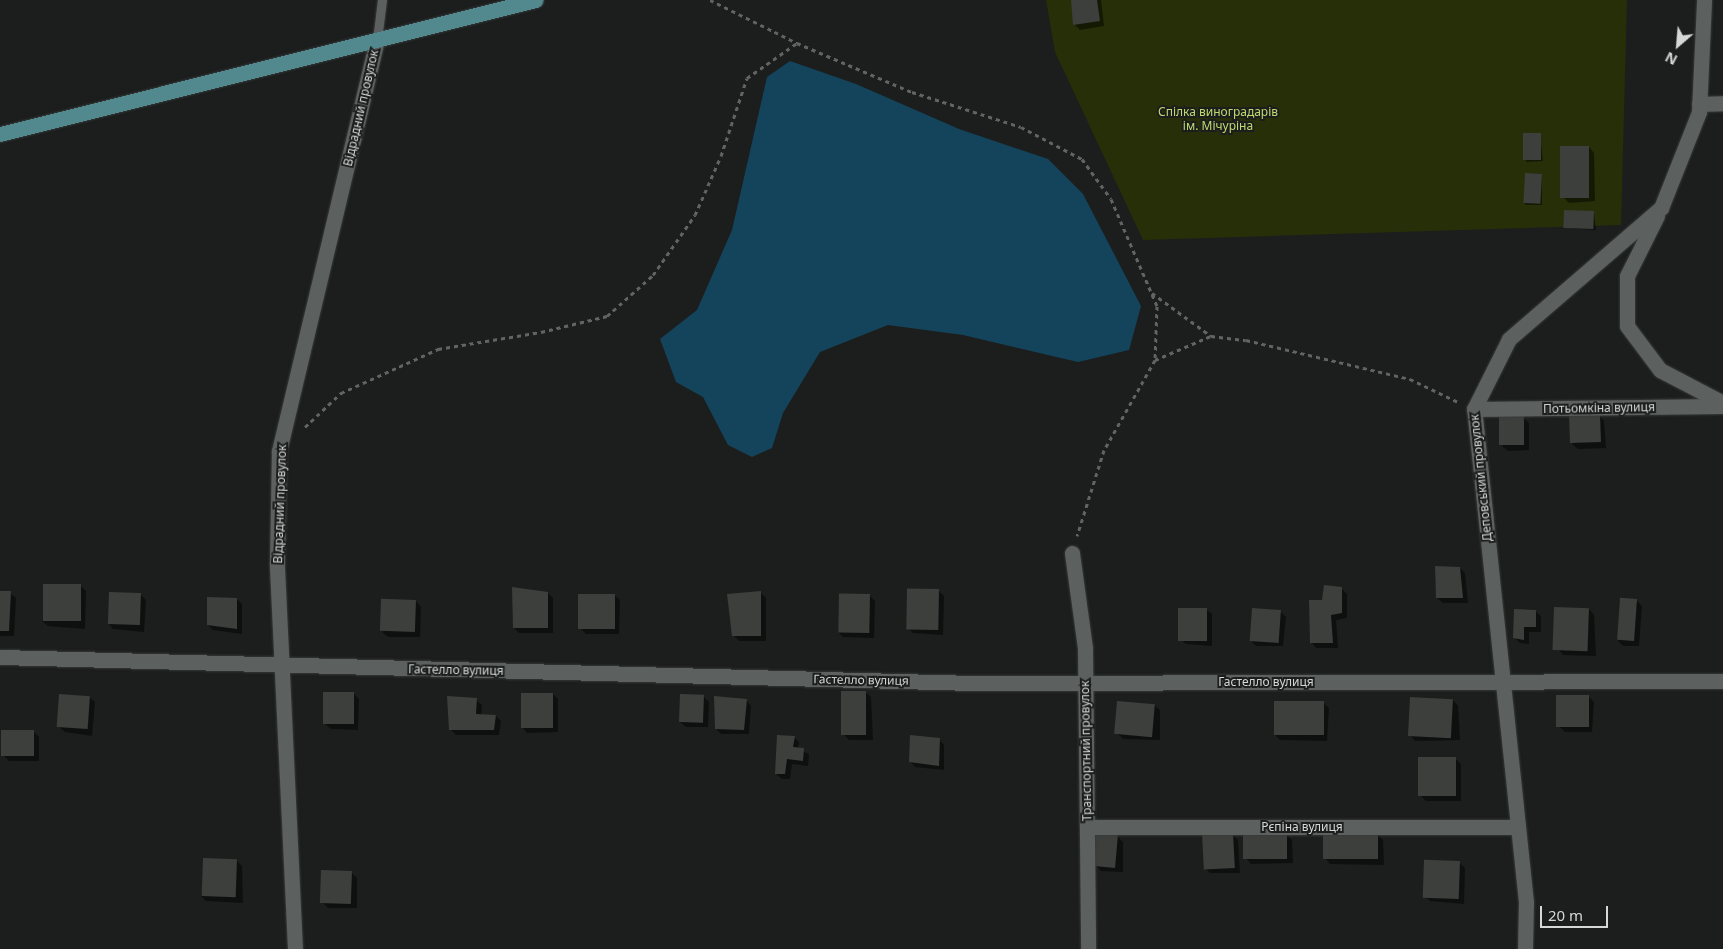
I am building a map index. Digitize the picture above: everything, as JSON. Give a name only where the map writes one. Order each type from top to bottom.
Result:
[{"type":"main road","points":[[0,134],[536,0]]},
{"type":"street","name":"Деповський провулок","points":[[1525,949],[1526,902],[1474,410],[1509,339],[1661,208],[1699,104],[1704,0]]},
{"type":"street","name":"Відрадний провулок","points":[[295,949],[277,562],[279,451],[377,40]]},
{"type":"street","points":[[1699,104],[1723,103]]},
{"type":"street","points":[[1661,208],[1627,276],[1627,326],[1660,370],[1723,404]]},
{"type":"street","name":"Потьомкіна вулиця","points":[[1474,410],[1723,404]]},
{"type":"street","name":"Транспортний провулок","points":[[1072,553],[1085,648],[1088,949]]},
{"type":"street","name":"Гастелло вулиця","points":[[0,657],[283,666],[1085,683],[1723,681]]},
{"type":"street","name":"Рєпіна вулиця","points":[[1087,827],[1518,827]]},
{"type":"lane","points":[[377,40],[382,0]]},
{"type":"path","points":[[710,0],[797,43],[912,92],[1021,127],[1082,159],[1111,199],[1150,292],[1158,306],[1155,360],[1104,450],[1072,553]]},
{"type":"path","points":[[279,451],[341,393],[438,350],[540,332],[607,316],[654,275],[695,215],[721,156],[747,78],[797,43]]},
{"type":"path","points":[[1150,292],[1211,336],[1246,340],[1410,379],[1474,410]]},
{"type":"path","points":[[1155,360],[1211,336]]},
{"type":"green space","name":"Спілка виноградарів ім. Мічуріна","points":[[1046,0],[1627,0],[1621,225],[1143,240],[1055,52]]},
{"type":"water","points":[[790,61],[856,84],[959,129],[1048,159],[1083,194],[1141,306],[1129,350],[1078,362],[963,335],[888,325],[820,352],[783,413],[772,448],[752,457],[728,445],[703,397],[676,382],[660,339],[697,310],[732,230],[767,77]]},
{"type":"building","points":[[1071,0],[1097,0],[1100,21],[1073,25]]},
{"type":"building","points":[[1523,133],[1541,133],[1541,160],[1523,160]]},
{"type":"building","points":[[1560,146],[1589,146],[1589,198],[1560,198]]},
{"type":"building","points":[[1525,173],[1542,174],[1540,204],[1523,203]]},
{"type":"building","points":[[1564,210],[1594,211],[1593,229],[1563,228]]},
{"type":"building","points":[[1600,414],[1601,442],[1570,443],[1569,415]]},
{"type":"building","points":[[1499,416],[1524,416],[1524,445],[1499,445]]},
{"type":"building","points":[[1435,566],[1460,567],[1463,598],[1436,598]]},
{"type":"building","points":[[43,584],[81,584],[81,621],[43,621]]},
{"type":"building","points":[[1324,585],[1342,587],[1342,613],[1331,615],[1333,643],[1310,643],[1309,600],[1322,600]]},
{"type":"building","points":[[512,587],[548,592],[548,628],[513,628]]},
{"type":"building","points":[[907,588],[939,589],[938,630],[906,629]]},
{"type":"building","points":[[0,591],[11,591],[9,631],[0,631]]},
{"type":"building","points":[[761,591],[761,636],[732,636],[727,594]]},
{"type":"building","points":[[109,592],[141,593],[140,625],[108,624]]},
{"type":"building","points":[[839,593],[870,594],[869,633],[838,632]]},
{"type":"building","points":[[578,594],[615,594],[615,629],[578,629]]},
{"type":"building","points":[[207,597],[237,598],[237,629],[207,625]]},
{"type":"building","points":[[1620,598],[1637,599],[1634,641],[1617,640]]},
{"type":"building","points":[[381,599],[416,600],[415,632],[380,631]]},
{"type":"building","points":[[1554,607],[1589,608],[1587,651],[1552,650]]},
{"type":"building","points":[[1178,608],[1207,608],[1207,641],[1178,641]]},
{"type":"building","points":[[1252,608],[1281,610],[1279,643],[1250,641]]},
{"type":"building","points":[[1514,609],[1536,610],[1536,627],[1524,627],[1524,640],[1513,638]]},
{"type":"building","points":[[841,691],[866,691],[866,735],[841,735]]},
{"type":"building","points":[[323,692],[354,692],[354,724],[323,724]]},
{"type":"building","points":[[521,693],[553,693],[553,728],[521,728]]},
{"type":"building","points":[[59,694],[90,696],[88,729],[57,727]]},
{"type":"building","points":[[680,694],[704,695],[703,723],[679,722]]},
{"type":"building","points":[[1556,695],[1589,695],[1589,727],[1556,727]]},
{"type":"building","points":[[447,696],[477,698],[476,714],[496,715],[494,730],[449,730]]},
{"type":"building","points":[[714,696],[747,699],[744,730],[715,729]]},
{"type":"building","points":[[1410,697],[1453,699],[1451,738],[1408,736]]},
{"type":"building","points":[[1117,701],[1155,704],[1152,737],[1114,734]]},
{"type":"building","points":[[1274,701],[1324,701],[1324,735],[1274,735]]},
{"type":"building","points":[[1,730],[34,730],[34,756],[1,756]]},
{"type":"building","points":[[777,735],[795,736],[793,747],[804,748],[803,761],[787,759],[785,774],[775,774]]},
{"type":"building","points":[[910,735],[940,738],[939,766],[909,762]]},
{"type":"building","points":[[1418,757],[1456,757],[1456,796],[1418,796]]},
{"type":"building","points":[[1094,833],[1118,835],[1115,868],[1091,866]]},
{"type":"building","points":[[1233,833],[1235,868],[1204,870],[1202,835]]},
{"type":"building","points":[[1243,833],[1287,833],[1287,859],[1243,859]]},
{"type":"building","points":[[1323,833],[1378,833],[1378,859],[1323,859]]},
{"type":"building","points":[[203,858],[237,859],[236,897],[202,896]]},
{"type":"building","points":[[1424,860],[1460,861],[1459,899],[1423,898]]},
{"type":"building","points":[[321,870],[352,871],[351,904],[320,903]]}]
